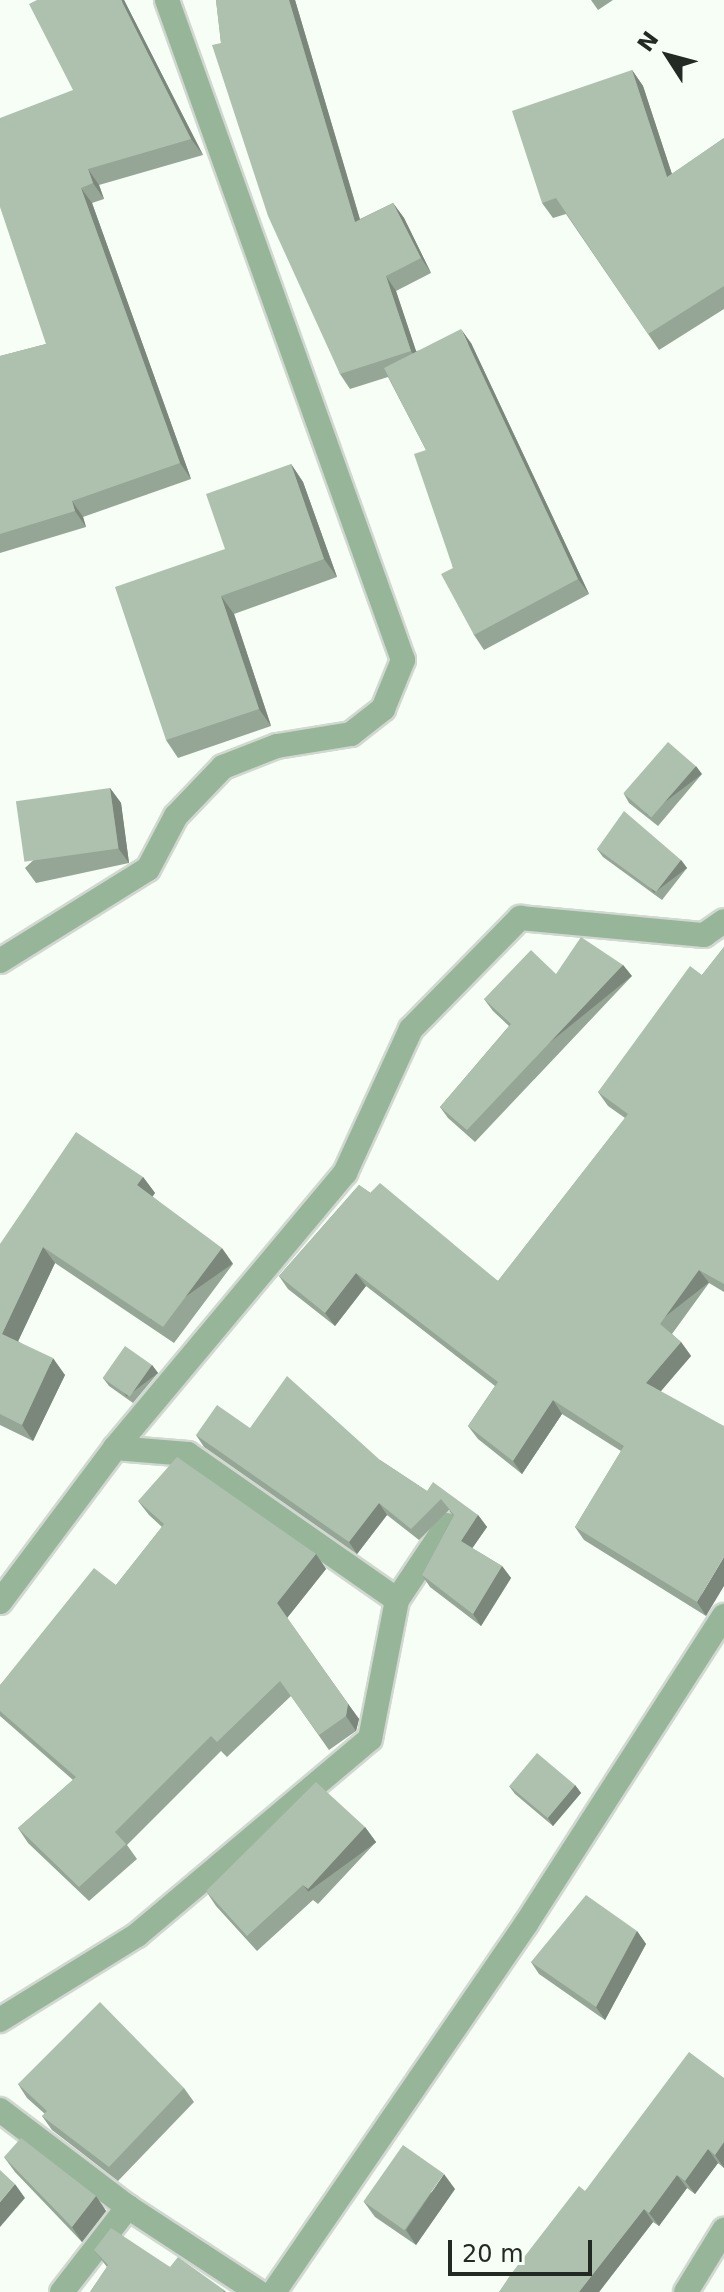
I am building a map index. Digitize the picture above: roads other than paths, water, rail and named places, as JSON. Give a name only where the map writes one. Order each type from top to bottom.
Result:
[{"type":"street","points":[[0,961],[148,869],[176,816],[223,767],[277,746],[351,734],[383,709],[403,660],[167,0]]},
{"type":"street","points":[[0,1602],[115,1448],[345,1173],[411,1029],[520,918],[704,935],[724,921]]},
{"type":"street","points":[[115,1448],[188,1454],[397,1600]]},
{"type":"street","points":[[0,2020],[137,1935],[370,1739],[397,1600],[447,1525]]},
{"type":"street","points":[[274,2292],[526,1924],[724,1616]]},
{"type":"street","points":[[0,2110],[128,2207],[258,2292]]},
{"type":"street","points":[[62,2292],[128,2207]]},
{"type":"street","points":[[686,2292],[724,2230]]}]
